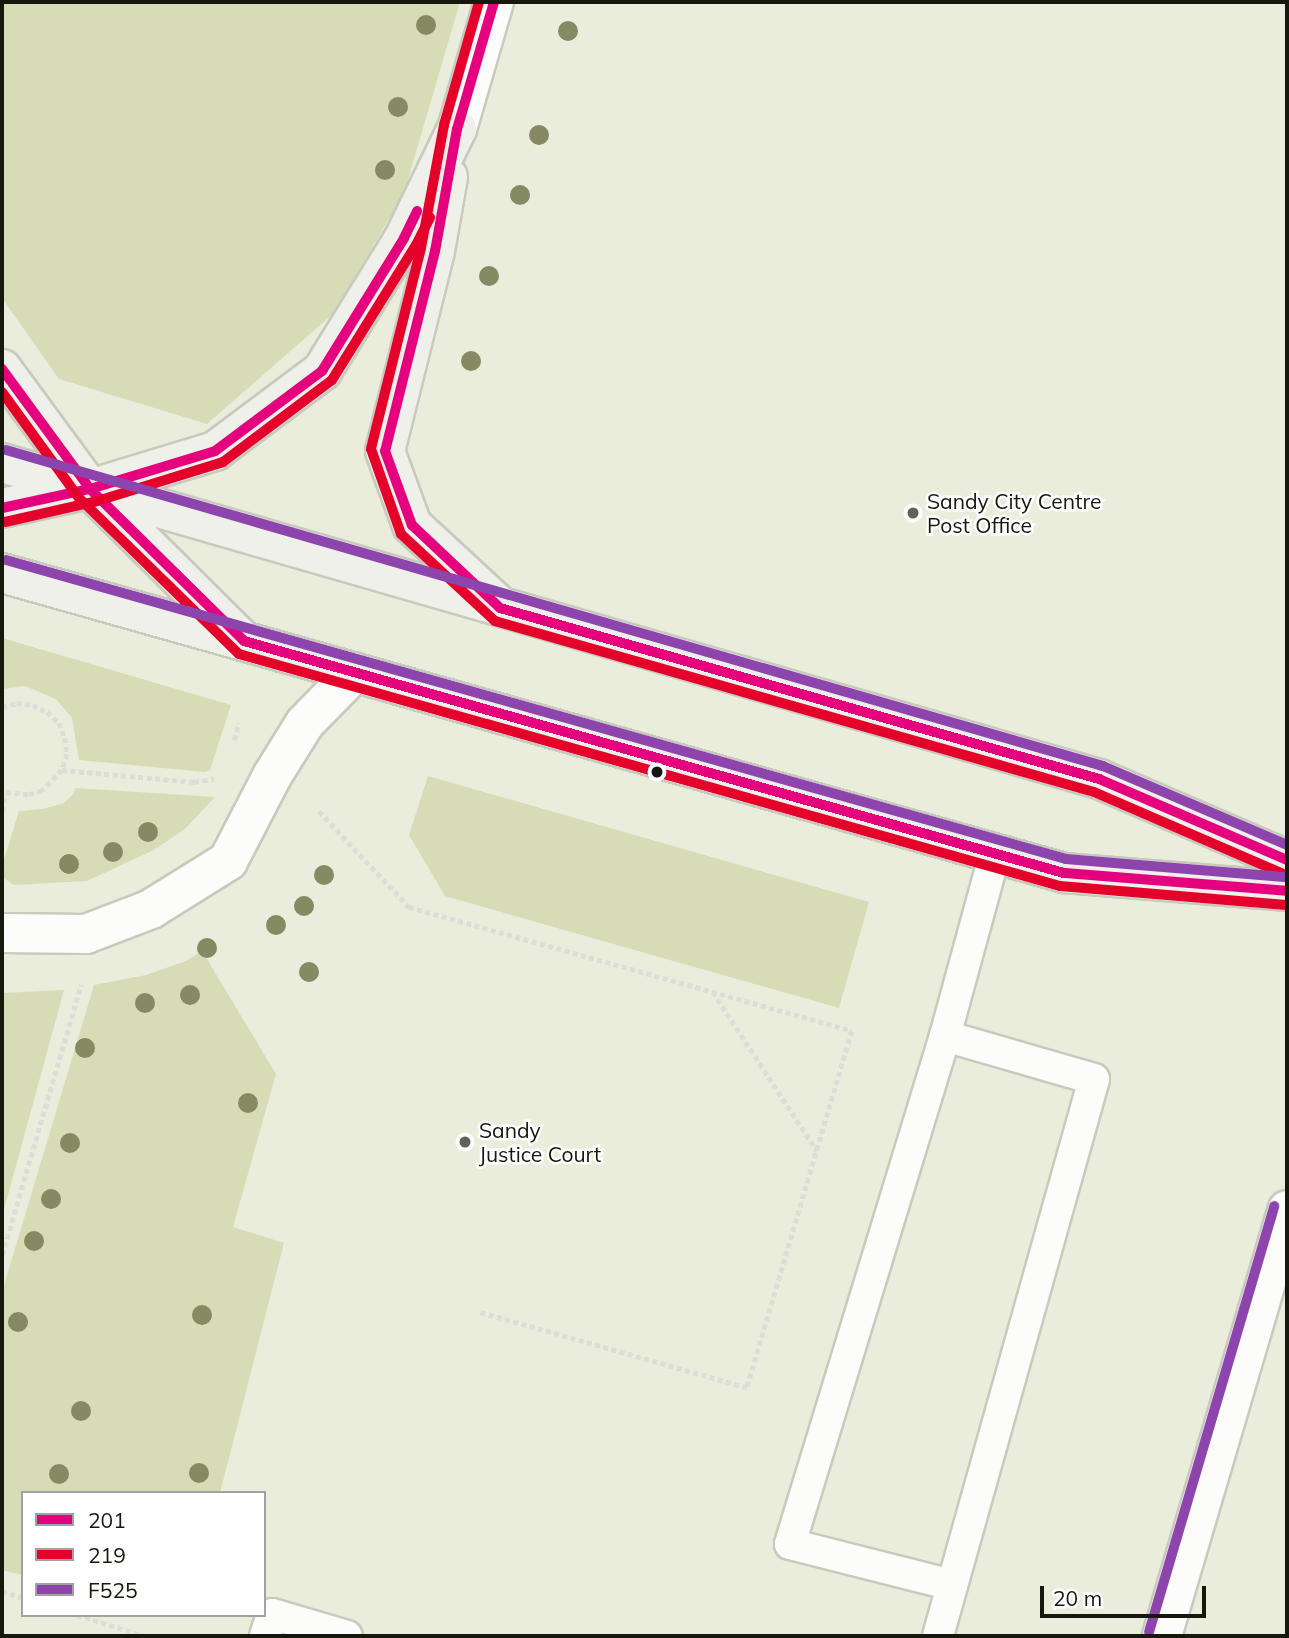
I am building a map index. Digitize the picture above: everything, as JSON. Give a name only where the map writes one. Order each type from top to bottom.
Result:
[{"type":"main road","points":[[2,508],[90,489],[215,451],[322,371],[404,238],[457,129]]},
{"type":"main road","points":[[457,129],[435,251],[385,451],[412,525],[500,608]]},
{"type":"main road","points":[[2,369],[90,489],[244,641]]},
{"type":"main road","points":[[2,463],[1098,779],[1287,860]]},
{"type":"main road","points":[[2,573],[1064,873],[1287,891]]},
{"type":"street","points":[[457,129],[494,2]]},
{"type":"street","points":[[2,933],[86,933],[152,909],[228,861],[272,776],[305,723],[355,673]]},
{"type":"street","points":[[1162,1636],[1287,1210]]},
{"type":"lane","points":[[952,1585],[790,1544],[944,1036],[995,853]]},
{"type":"lane","points":[[938,1636],[1094,1079],[944,1036]]},
{"type":"lane","points":[[265,1636],[272,1614],[347,1636]]},
{"type":"path","points":[[2,707],[17,703],[33,705],[47,712],[59,723],[65,738],[66,754],[62,769],[42,791],[29,795],[4,793],[2,811]]},
{"type":"path","points":[[232,746],[239,723]]},
{"type":"path","points":[[62,769],[194,782],[214,779],[220,768]]},
{"type":"path","points":[[319,811],[409,907],[852,1031],[747,1388],[479,1312]]},
{"type":"path","points":[[2,1255],[97,929]]},
{"type":"path","points":[[712,991],[817,1151]]},
{"type":"path","points":[[2,1591],[21,1597]]},
{"type":"path","points":[[83,1617],[144,1636]]},
{"type":"green space","points":[[3,2],[460,2],[404,193],[334,313],[207,424],[59,379],[2,298]]},
{"type":"green space","points":[[2,638],[231,705],[210,770],[205,772],[79,760],[72,718],[56,699],[25,686],[2,689]]},
{"type":"green space","points":[[428,776],[869,902],[839,1008],[445,896],[409,835]]},
{"type":"green space","points":[[75,788],[215,797],[185,829],[154,850],[87,881],[14,885],[2,877],[2,866],[19,811],[43,809],[64,803],[74,793]]},
{"type":"green space","points":[[202,951],[276,1074],[233,1227],[284,1243],[221,1491],[21,1491],[21,1575],[2,1570],[2,1292],[94,985],[146,975],[186,961]]},
{"type":"green space","points":[[64,990],[2,1217],[2,993]]},
{"type":"transit line","name":"219","points":[[479,2],[444,125],[421,248],[371,449],[401,534],[495,621],[1094,792],[1281,873]]},
{"type":"transit line","name":"201","points":[[494,2],[457,129],[435,251],[385,451],[412,525],[500,608],[1099,779],[1287,860]]},
{"type":"transit line","name":"201","points":[[2,508],[90,489],[215,451],[322,371],[404,238],[417,211]]},
{"type":"transit line","name":"219","points":[[5,522],[94,502],[223,462],[332,380],[416,245],[430,217]]},
{"type":"transit line","name":"201","points":[[2,369],[90,489],[244,641],[1064,873],[1287,891]]},
{"type":"transit line","name":"219","points":[[2,392],[79,498],[239,654],[1060,886],[1286,905]]},
{"type":"transit line","name":"F525","points":[[6,450],[1103,766],[1287,845]]},
{"type":"transit line","name":"F525","points":[[6,560],[1066,859],[1287,877]]},
{"type":"transit line","name":"F525","points":[[1149,1632],[1274,1206]]},
{"type":"place","name":"Sandy City Centre Post Office","points":[[913,513]]},
{"type":"place","name":"Sandy Justice Court","points":[[465,1142]]}]
